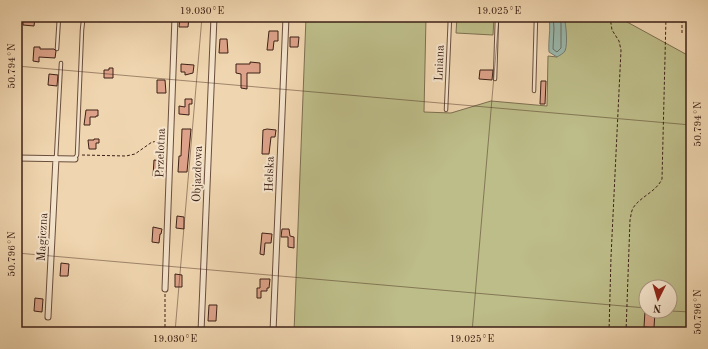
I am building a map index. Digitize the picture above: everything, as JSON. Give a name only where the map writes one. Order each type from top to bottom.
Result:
[{"type":"street","name":"Przelotna","points":[[165,289],[175,17]]},
{"type":"street","name":"Objazdowa","points":[[201,332],[214,17]]},
{"type":"street","name":"Helska","points":[[273,332],[286,17]]},
{"type":"street","points":[[17,158],[76,157]]},
{"type":"street","name":"Magiczna","points":[[48,318],[56,158]]},
{"type":"street","points":[[17,166],[17,190]]},
{"type":"lane","points":[[57,49],[59,17]]},
{"type":"lane","points":[[76,157],[82,30],[83,21],[89,17]]},
{"type":"lane","name":"Lniana","points":[[446,110],[450,17]]},
{"type":"lane","points":[[495,79],[497,17]]},
{"type":"lane","points":[[534,92],[536,17]]},
{"type":"lane","points":[[56,158],[61,63]]},
{"type":"path","points":[[609,332],[621,50],[619,41],[612,30],[610,17]]},
{"type":"path","points":[[626,332],[630,220],[632,209],[656,188],[662,179],[666,17]]},
{"type":"path","points":[[682,17],[682,33]]},
{"type":"path","points":[[76,157],[126,156],[135,154],[152,142],[170,140]]},
{"type":"path","points":[[165,289],[165,332]]},
{"type":"green space","points":[[306,17],[426,17],[424,112],[451,113],[491,101],[547,106],[548,56],[557,57],[565,21],[564,17],[618,17],[691,57],[691,332],[294,332]]},
{"type":"green space","points":[[457,17],[494,17],[493,35],[456,33]]},
{"type":"water","points":[[549,17],[564,17],[565,20],[566,48],[562,54],[557,57],[549,52]]},
{"type":"building","points":[[26,17],[35,18],[34,26],[23,25],[23,19],[26,20]]},
{"type":"building","points":[[180,17],[189,17],[188,27],[179,27]]},
{"type":"building","points":[[269,31],[278,31],[278,41],[274,41],[273,50],[267,50]]},
{"type":"building","points":[[290,37],[299,37],[298,47],[290,47]]},
{"type":"building","points":[[220,39],[227,39],[228,53],[219,53]]},
{"type":"building","points":[[34,47],[40,47],[40,49],[54,49],[56,51],[55,58],[39,57],[39,62],[33,61]]},
{"type":"building","points":[[250,62],[260,63],[260,73],[247,73],[247,89],[241,88],[241,74],[236,73],[236,64],[250,64]]},
{"type":"building","points":[[181,64],[194,65],[193,73],[185,75],[185,72],[181,72]]},
{"type":"building","points":[[109,68],[113,68],[113,78],[104,78],[104,70],[109,70]]},
{"type":"building","points":[[480,70],[493,70],[492,80],[479,79]]},
{"type":"building","points":[[49,74],[58,75],[57,86],[48,85]]},
{"type":"building","points":[[157,80],[165,80],[166,93],[157,93]]},
{"type":"building","points":[[541,81],[546,81],[545,104],[540,104]]},
{"type":"building","points":[[185,99],[192,99],[192,104],[189,104],[189,115],[179,114],[179,106],[185,107]]},
{"type":"building","points":[[86,110],[98,110],[98,116],[90,117],[90,125],[84,125]]},
{"type":"building","points":[[182,129],[191,129],[187,172],[178,172],[179,156],[181,156]]},
{"type":"building","points":[[263,130],[276,130],[275,137],[271,137],[269,154],[262,154]]},
{"type":"building","points":[[99,139],[99,143],[96,143],[96,149],[89,149],[88,140]]},
{"type":"building","points":[[154,160],[163,161],[162,177],[153,176]]},
{"type":"building","points":[[177,216],[184,217],[184,229],[176,228]]},
{"type":"building","points":[[153,227],[162,229],[159,243],[152,242]]},
{"type":"building","points":[[282,229],[289,229],[290,236],[294,237],[294,248],[288,247],[288,237],[281,237]]},
{"type":"building","points":[[262,233],[272,234],[271,243],[265,243],[264,255],[260,254]]},
{"type":"building","points":[[61,263],[69,264],[68,276],[60,276]]},
{"type":"building","points":[[175,274],[182,275],[182,287],[175,287]]},
{"type":"building","points":[[260,279],[270,279],[269,288],[267,288],[267,291],[261,291],[261,298],[257,298],[257,288],[260,288]]},
{"type":"building","points":[[35,298],[43,299],[42,312],[34,311]]},
{"type":"building","points":[[209,305],[217,305],[216,321],[208,321]]},
{"type":"building","points":[[644,319],[655,319],[654,328],[644,327]]}]
